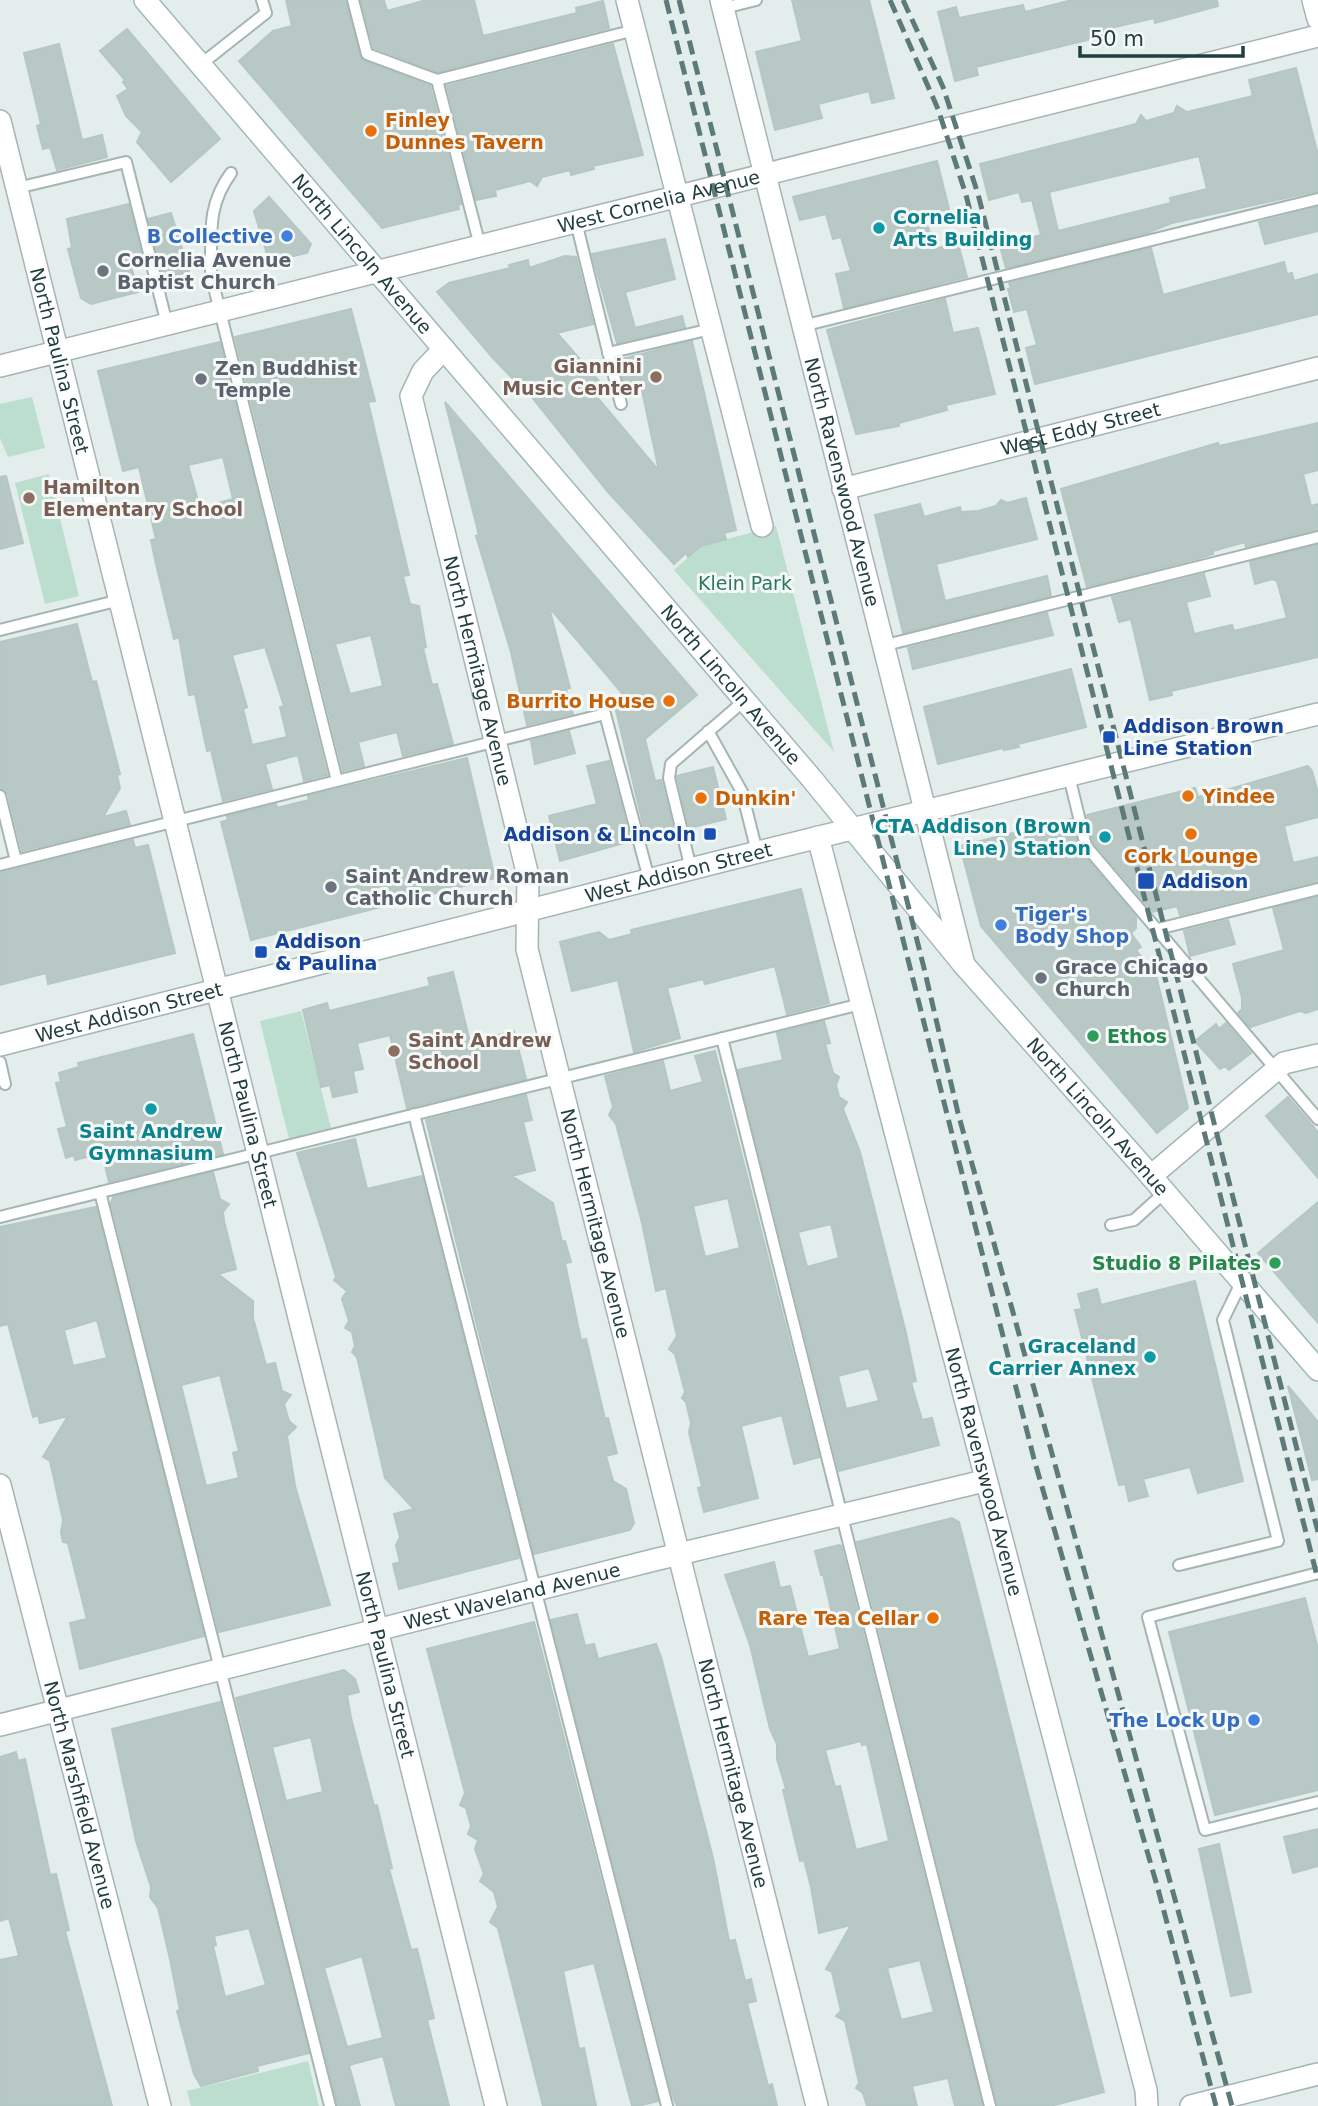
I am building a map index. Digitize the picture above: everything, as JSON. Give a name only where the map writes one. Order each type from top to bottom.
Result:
[{"type":"street","name":"North Lincoln Avenue","points":[[145,0],[745,700],[964,965],[1166,1192],[1318,1370]]},
{"type":"street","points":[[627,0],[762,526]]},
{"type":"street","points":[[1313,0],[1318,19]]},
{"type":"street","name":"North Ravenswood Avenue","points":[[722,4],[923,812],[964,965]]},
{"type":"street","name":"West Cornelia Avenue","points":[[0,366],[1318,36]]},
{"type":"street","name":"North Paulina Street","points":[[0,121],[496,2106]]},
{"type":"street","name":"North Hermitage Avenue","points":[[444,349],[423,371],[411,396],[528,876],[527,949],[817,2106]]},
{"type":"street","name":"West Eddy Street","points":[[843,489],[1318,368]]},
{"type":"street","name":"West Addison Street","points":[[0,1045],[649,879],[1318,714]]},
{"type":"street","name":"North Ravenswood Avenue","points":[[818,838],[984,1481],[1146,2090],[1147,2106]]},
{"type":"street","points":[[1151,1176],[1284,1063],[1318,1055]]},
{"type":"street","name":"West Waveland Avenue","points":[[0,1726],[679,1554],[984,1481]]},
{"type":"street","name":"North Marshfield Avenue","points":[[0,1485],[160,2106]]},
{"type":"street","points":[[1191,2106],[1251,2099],[1318,2074]]},
{"type":"lane","points":[[200,65],[266,13],[262,0]]},
{"type":"lane","points":[[353,0],[368,54],[437,80],[635,30]]},
{"type":"lane","points":[[722,4],[756,0]]},
{"type":"lane","points":[[437,80],[480,246]]},
{"type":"lane","points":[[17,188],[126,162],[167,324]]},
{"type":"lane","points":[[231,173],[217,192],[212,218],[211,275],[337,781]]},
{"type":"lane","points":[[802,326],[1318,199]]},
{"type":"lane","points":[[576,222],[621,404]]},
{"type":"lane","points":[[608,353],[711,329]]},
{"type":"lane","points":[[882,646],[1318,537]]},
{"type":"lane","points":[[0,629],[120,600]]},
{"type":"lane","points":[[691,869],[669,778],[671,764],[745,700]]},
{"type":"lane","points":[[0,865],[605,714],[649,879]]},
{"type":"lane","points":[[708,731],[742,792],[757,852]]},
{"type":"lane","points":[[1069,776],[1086,846],[1318,1119]]},
{"type":"lane","points":[[0,796],[16,861]]},
{"type":"lane","points":[[1158,929],[1318,889]]},
{"type":"lane","points":[[0,1217],[861,1004]]},
{"type":"lane","points":[[722,1038],[990,2106]]},
{"type":"lane","points":[[0,1062],[5,1084]]},
{"type":"lane","points":[[414,1114],[538,1590],[667,2106]]},
{"type":"lane","points":[[100,1192],[330,2106]]},
{"type":"lane","points":[[1111,1225],[1134,1220],[1166,1192]]},
{"type":"lane","points":[[1179,1564],[1278,1541],[1223,1320],[1242,1281]]},
{"type":"lane","points":[[1318,1573],[1147,1617],[1205,1830],[1318,1802]]},
{"type":"green space","points":[[32,397],[45,448],[8,457],[0,438],[0,404]]},
{"type":"green space","points":[[49,474],[79,596],[45,604],[15,483]]},
{"type":"green space","name":"Klein Park","points":[[776,526],[834,752],[674,570],[701,546]]},
{"type":"green space","points":[[301,1011],[331,1128],[289,1139],[260,1021]]},
{"type":"green space","points":[[308,2061],[319,2106],[191,2106],[187,2091]]},
{"type":"building","points":[[286,0],[345,0],[362,60],[430,86],[461,204],[458,205],[459,209],[382,228],[239,61],[273,31],[292,26]]},
{"type":"building","points":[[361,0],[384,0],[387,11],[426,0],[474,0],[483,36],[577,13],[576,8],[603,1],[609,28],[437,72],[374,48]]},
{"type":"building","points":[[792,0],[869,0],[894,98],[872,103],[869,91],[818,104],[822,118],[775,130],[756,52],[802,41]]},
{"type":"building","points":[[1072,0],[1217,0],[1218,6],[1155,23],[1154,18],[1106,29],[1108,35],[976,67],[978,75],[955,81],[938,12],[956,7],[959,18],[1023,5],[1025,12]]},
{"type":"building","points":[[127,29],[220,139],[171,182],[137,142],[142,132],[126,116],[117,96],[128,89],[123,82],[125,80],[100,51]]},
{"type":"building","points":[[59,44],[82,140],[102,135],[107,157],[57,170],[50,147],[43,149],[37,126],[41,124],[24,53]]},
{"type":"building","points":[[613,44],[643,155],[593,166],[594,169],[571,175],[570,170],[542,177],[537,186],[530,181],[495,190],[496,196],[476,200],[447,86]]},
{"type":"building","points":[[1296,68],[1318,155],[1318,191],[1172,223],[1147,233],[1006,268],[1000,246],[1041,235],[1032,200],[1022,202],[1019,192],[989,200],[980,164],[1136,124],[1141,115],[1146,121],[1174,113],[1177,106],[1187,112],[1253,96],[1249,80]],"holes":[[[1199,156],[1207,189],[1170,198],[1171,203],[1058,231],[1049,192]]]},
{"type":"building","name":"Cornelia Arts Building","points":[[937,161],[949,209],[925,215],[934,249],[958,243],[967,277],[844,308],[836,274],[851,271],[841,237],[833,239],[826,214],[800,220],[793,197]]},
{"type":"building","points":[[269,197],[311,244],[307,253],[269,261],[254,211]]},
{"type":"building","name":"Cornelia Avenue Baptist Church","points":[[129,204],[143,262],[127,251],[138,292],[91,304],[81,298],[68,249],[72,248],[67,219]]},
{"type":"building","points":[[1318,207],[1318,231],[1265,244],[1259,222]]},
{"type":"building","points":[[171,213],[189,271],[169,279],[163,275],[148,219]]},
{"type":"building","points":[[665,239],[675,279],[625,292],[635,328],[682,316],[685,327],[617,343],[592,254]]},
{"type":"building","points":[[1151,248],[1163,295],[1284,262],[1287,274],[1292,273],[1294,281],[1318,274],[1318,314],[1035,384],[1026,348],[1037,345],[1027,309],[1014,312],[1009,283]]},
{"type":"building","points":[[565,256],[576,257],[593,324],[557,333],[604,387],[591,390],[659,471],[640,381],[624,384],[618,360],[692,341],[736,530],[724,533],[726,539],[701,546],[688,557],[686,553],[674,564],[608,492],[515,376],[512,378],[492,357],[437,292],[449,283],[510,268],[509,265],[528,260],[529,268]]},
{"type":"building","points":[[945,299],[953,333],[978,328],[995,394],[946,405],[947,410],[899,423],[899,426],[856,434],[827,330]]},
{"type":"building","points":[[351,309],[375,401],[368,402],[409,575],[403,576],[410,604],[419,606],[426,647],[423,648],[432,685],[437,684],[453,744],[403,756],[397,732],[358,742],[364,766],[343,771],[235,337]],"holes":[[[371,635],[383,686],[350,694],[335,644]]]},
{"type":"building","points":[[220,342],[327,775],[304,781],[298,755],[265,764],[272,789],[223,801],[211,750],[207,751],[195,694],[189,695],[179,637],[174,639],[151,540],[156,539],[139,467],[123,471],[98,371]],"holes":[[[223,457],[233,499],[200,508],[188,465]],[[265,647],[284,706],[280,707],[287,737],[252,745],[243,709],[247,707],[232,655]]]},
{"type":"building","points":[[445,402],[697,695],[645,739],[655,781],[661,780],[674,831],[646,837],[614,702],[627,699],[549,607],[570,688],[566,689],[573,714],[527,725],[511,652],[476,536],[479,535]]},
{"type":"building","points":[[1318,423],[1318,470],[1303,474],[1311,506],[1318,504],[1318,529],[1246,547],[1245,542],[1213,551],[1213,554],[1200,558],[1087,587],[1061,489],[1218,443],[1219,446]]},
{"type":"building","points":[[6,476],[23,543],[0,549],[0,477]]},
{"type":"building","points":[[1026,498],[1037,539],[936,564],[945,601],[1047,576],[1051,596],[903,633],[875,515],[920,504],[924,517],[960,507],[961,512],[978,511],[996,506],[1001,500],[1007,503]]},
{"type":"building","points":[[1318,545],[1318,657],[1171,691],[1172,695],[1150,700],[1131,619],[1119,622],[1112,597],[1204,574],[1210,596],[1186,602],[1194,634],[1232,625],[1234,631],[1287,618],[1277,581],[1273,579],[1255,584],[1250,562]]},
{"type":"building","points":[[1047,613],[1053,635],[913,669],[908,648]]},
{"type":"building","points":[[77,624],[92,682],[96,681],[120,774],[117,775],[120,788],[103,817],[126,811],[130,825],[22,851],[8,794],[0,788],[0,642]]},
{"type":"building","points":[[1071,669],[1086,727],[1018,744],[1019,747],[1003,748],[938,764],[924,707]]},
{"type":"building","points":[[569,731],[575,753],[535,764],[531,741]]},
{"type":"building","points":[[467,758],[495,878],[251,940],[221,822],[228,820],[227,816],[276,804],[277,808],[309,800],[308,796]]},
{"type":"building","points":[[609,761],[631,841],[560,861],[549,816],[597,804],[587,766]]},
{"type":"building","points":[[1308,766],[1318,793],[1318,817],[1284,826],[1293,863],[1318,857],[1318,881],[1180,915],[1177,906],[1153,912],[1093,842],[1087,815],[1195,788],[1198,797]]},
{"type":"building","name":"Dunkin'","points":[[713,767],[726,819],[689,828],[677,776]]},
{"type":"building","points":[[1071,819],[1080,851],[1136,917],[1136,928],[1131,933],[1141,947],[1136,950],[1156,975],[1188,1108],[1157,1133],[981,926],[960,846]]},
{"type":"building","points":[[133,840],[135,848],[148,845],[175,953],[48,984],[46,973],[0,985],[0,873]]},
{"type":"building","points":[[801,889],[829,1003],[787,1014],[775,966],[705,984],[703,979],[667,988],[680,1038],[634,1052],[618,980],[572,991],[560,942],[599,932],[609,940],[632,934],[631,930]]},
{"type":"building","points":[[1318,897],[1318,1009],[1306,1013],[1300,1011],[1250,1027],[1238,1013],[1242,1009],[1242,998],[1233,964],[1284,950],[1273,908]]},
{"type":"building","points":[[1228,920],[1235,944],[1190,956],[1184,931]]},
{"type":"building","points":[[453,972],[470,1042],[514,1031],[526,1079],[407,1108],[390,1035],[357,1043],[363,1069],[353,1071],[357,1092],[333,1097],[330,1085],[321,1087],[303,1010],[327,1003],[329,1011],[430,986],[428,978]]},
{"type":"building","points":[[824,1021],[830,1043],[825,1044],[833,1073],[839,1077],[836,1085],[839,1097],[847,1102],[843,1109],[860,1152],[906,1333],[916,1381],[911,1382],[922,1420],[932,1418],[939,1445],[839,1471],[738,1070],[783,1060],[777,1033]],"holes":[[[831,1224],[839,1258],[807,1267],[798,1232]],[[869,1368],[879,1401],[846,1409],[838,1376]]]},
{"type":"building","points":[[1226,1023],[1251,1053],[1229,1070],[1225,1066],[1220,1069],[1195,1041],[1216,1024],[1219,1029]]},
{"type":"building","name":"Saint Andrew Gymnasium","points":[[193,1034],[223,1154],[109,1182],[102,1153],[75,1160],[74,1155],[66,1158],[58,1129],[67,1127],[56,1083],[61,1082],[59,1073],[79,1067],[78,1063]]},
{"type":"building","points":[[715,1051],[819,1457],[794,1464],[782,1415],[741,1426],[758,1498],[704,1512],[698,1488],[702,1487],[689,1432],[691,1423],[686,1402],[682,1398],[685,1392],[675,1354],[669,1349],[677,1336],[666,1288],[656,1291],[642,1223],[616,1124],[609,1115],[613,1107],[605,1076],[663,1061],[670,1091],[703,1082],[695,1056]],"holes":[[[728,1198],[740,1248],[705,1257],[693,1206]]]},
{"type":"building","points":[[526,1095],[532,1120],[523,1122],[535,1170],[512,1176],[553,1203],[562,1242],[565,1241],[571,1262],[565,1263],[581,1340],[586,1339],[605,1419],[608,1418],[617,1453],[606,1456],[613,1481],[626,1489],[634,1523],[630,1530],[534,1554],[426,1120]]},
{"type":"building","points":[[1288,1097],[1318,1132],[1318,1178],[1266,1116]]},
{"type":"building","points":[[355,1139],[367,1189],[422,1176],[519,1558],[399,1589],[393,1564],[400,1562],[396,1545],[400,1537],[394,1514],[414,1509],[385,1478],[357,1357],[352,1352],[355,1346],[352,1332],[345,1328],[349,1321],[342,1299],[347,1291],[334,1280],[336,1277],[297,1153]]},
{"type":"building","points":[[213,1172],[220,1199],[229,1204],[223,1212],[236,1269],[218,1274],[253,1301],[253,1318],[266,1365],[275,1363],[282,1391],[291,1395],[284,1404],[289,1421],[296,1427],[287,1436],[295,1486],[330,1605],[219,1632],[111,1203],[113,1197]],"holes":[[[220,1375],[239,1451],[233,1453],[239,1478],[206,1486],[181,1385]]]},
{"type":"building","points":[[1318,1202],[1318,1323],[1258,1253]]},
{"type":"building","points":[[96,1207],[204,1636],[80,1669],[70,1623],[87,1619],[68,1543],[63,1542],[63,1520],[50,1461],[43,1457],[68,1416],[40,1423],[38,1415],[33,1417],[8,1324],[0,1326],[0,1227]],"holes":[[[97,1320],[107,1358],[73,1366],[64,1330]]]},
{"type":"building","name":"Graceland Carrier Annex","points":[[1195,1281],[1243,1481],[1198,1493],[1190,1467],[1143,1479],[1148,1496],[1129,1501],[1125,1484],[1119,1485],[1075,1310],[1082,1309],[1078,1294],[1097,1289],[1101,1305]]},
{"type":"building","points":[[1288,1386],[1318,1422],[1318,1479],[1312,1480]]},
{"type":"building","points":[[952,1518],[959,1522],[1104,2092],[1051,2106],[998,2106],[857,1542]]},
{"type":"building","points":[[841,1546],[982,2106],[955,2106],[948,2078],[912,2086],[917,2106],[867,2106],[863,2093],[856,2088],[859,2083],[845,2021],[836,2016],[841,2011],[832,1972],[826,1969],[851,1925],[819,1933],[811,1887],[804,1860],[800,1861],[783,1790],[786,1789],[777,1759],[777,1744],[770,1729],[750,1645],[725,1575],[774,1562],[780,1588],[790,1586],[808,1657],[840,1649],[815,1551]],"holes":[[[861,1741],[862,1745],[867,1744],[889,1841],[856,1850],[840,1786],[835,1787],[825,1750]],[[920,1960],[934,2012],[901,2020],[887,1968]]]},
{"type":"building","name":"The Lock Up","points":[[1305,1598],[1318,1649],[1318,1790],[1215,1815],[1169,1632]]},
{"type":"building","points":[[577,1614],[585,1646],[594,1644],[598,1659],[656,1644],[713,1858],[729,1941],[735,1940],[745,1981],[751,1979],[756,2001],[747,2003],[768,2086],[772,2084],[777,2106],[677,2106],[673,2097],[551,1620]]},
{"type":"building","points":[[534,1622],[658,2101],[638,2106],[632,2106],[594,1963],[563,1971],[579,2049],[584,2048],[596,2106],[543,2106],[498,1928],[490,1922],[498,1907],[494,1892],[480,1881],[484,1874],[475,1849],[478,1840],[468,1834],[471,1826],[466,1808],[460,1805],[465,1793],[427,1649]]},
{"type":"building","points":[[344,1670],[355,1679],[359,1692],[347,1695],[351,1718],[374,1806],[377,1805],[392,1868],[389,1869],[411,1950],[417,1949],[434,2018],[427,2020],[449,2106],[396,2106],[383,2056],[349,2065],[360,2106],[338,2106],[236,1698]],"holes":[[[311,1737],[323,1792],[286,1801],[272,1747]],[[362,1956],[383,2038],[347,2047],[324,1968]]]},
{"type":"building","points":[[220,1702],[309,2053],[257,2066],[258,2071],[201,2086],[194,2074],[177,2011],[180,2010],[170,1959],[158,1908],[150,1897],[151,1887],[136,1841],[112,1729]],"holes":[[[249,1928],[266,1985],[225,1997],[213,1946],[216,1945],[214,1936]]]},
{"type":"building","points":[[16,1752],[18,1761],[25,1759],[50,1875],[56,1874],[69,1930],[65,1931],[112,2106],[0,2106],[0,1960],[19,1956],[9,1918],[0,1921],[0,1757]]},
{"type":"building","points":[[1318,1829],[1318,1866],[1293,1873],[1284,1837]]},
{"type":"building","points":[[1219,1844],[1251,1992],[1231,1996],[1199,1849]]},
{"type":"railway","points":[[666,0],[1034,1459],[1158,1889],[1216,2106]]},
{"type":"railway","points":[[679,0],[924,968],[958,1113],[1232,2106]]},
{"type":"railway","points":[[890,0],[938,109],[966,195],[1318,1580]]},
{"type":"railway","points":[[903,0],[943,87],[978,194],[1318,1532]]},
{"type":"place","name":"Finley Dunnes Tavern","points":[[371,131]]},
{"type":"place","name":"Cornelia Arts Building","points":[[879,228]]},
{"type":"place","name":"B Collective","points":[[287,236]]},
{"type":"place","name":"Cornelia Avenue Baptist Church","points":[[103,271]]},
{"type":"place","name":"Giannini Music Center","points":[[656,377]]},
{"type":"place","name":"Zen Buddhist Temple","points":[[201,379]]},
{"type":"place","name":"Hamilton Elementary School","points":[[29,498]]},
{"type":"place","name":"Burrito House","points":[[669,701]]},
{"type":"place","name":"Addison Brown Line Station","points":[[1109,737]]},
{"type":"place","name":"Yindee","points":[[1188,796]]},
{"type":"place","name":"Dunkin'","points":[[701,798]]},
{"type":"place","name":"Addison & Lincoln","points":[[710,834]]},
{"type":"place","name":"Cork Lounge","points":[[1191,834]]},
{"type":"place","name":"CTA Addison (Brown Line) Station","points":[[1105,837]]},
{"type":"place","name":"Addison","points":[[1146,881]]},
{"type":"place","name":"Saint Andrew Roman Catholic Church","points":[[331,887]]},
{"type":"place","name":"Tiger's Body Shop","points":[[1001,925]]},
{"type":"place","name":"Addison & Paulina","points":[[261,952]]},
{"type":"place","name":"Grace Chicago Church","points":[[1041,978]]},
{"type":"place","name":"Ethos","points":[[1093,1036]]},
{"type":"place","name":"Saint Andrew School","points":[[394,1051]]},
{"type":"place","name":"Saint Andrew Gymnasium","points":[[151,1109]]},
{"type":"place","name":"Studio 8 Pilates","points":[[1275,1263]]},
{"type":"place","name":"Graceland Carrier Annex","points":[[1150,1357]]},
{"type":"place","name":"Rare Tea Cellar","points":[[933,1618]]},
{"type":"place","name":"The Lock Up","points":[[1254,1720]]}]
